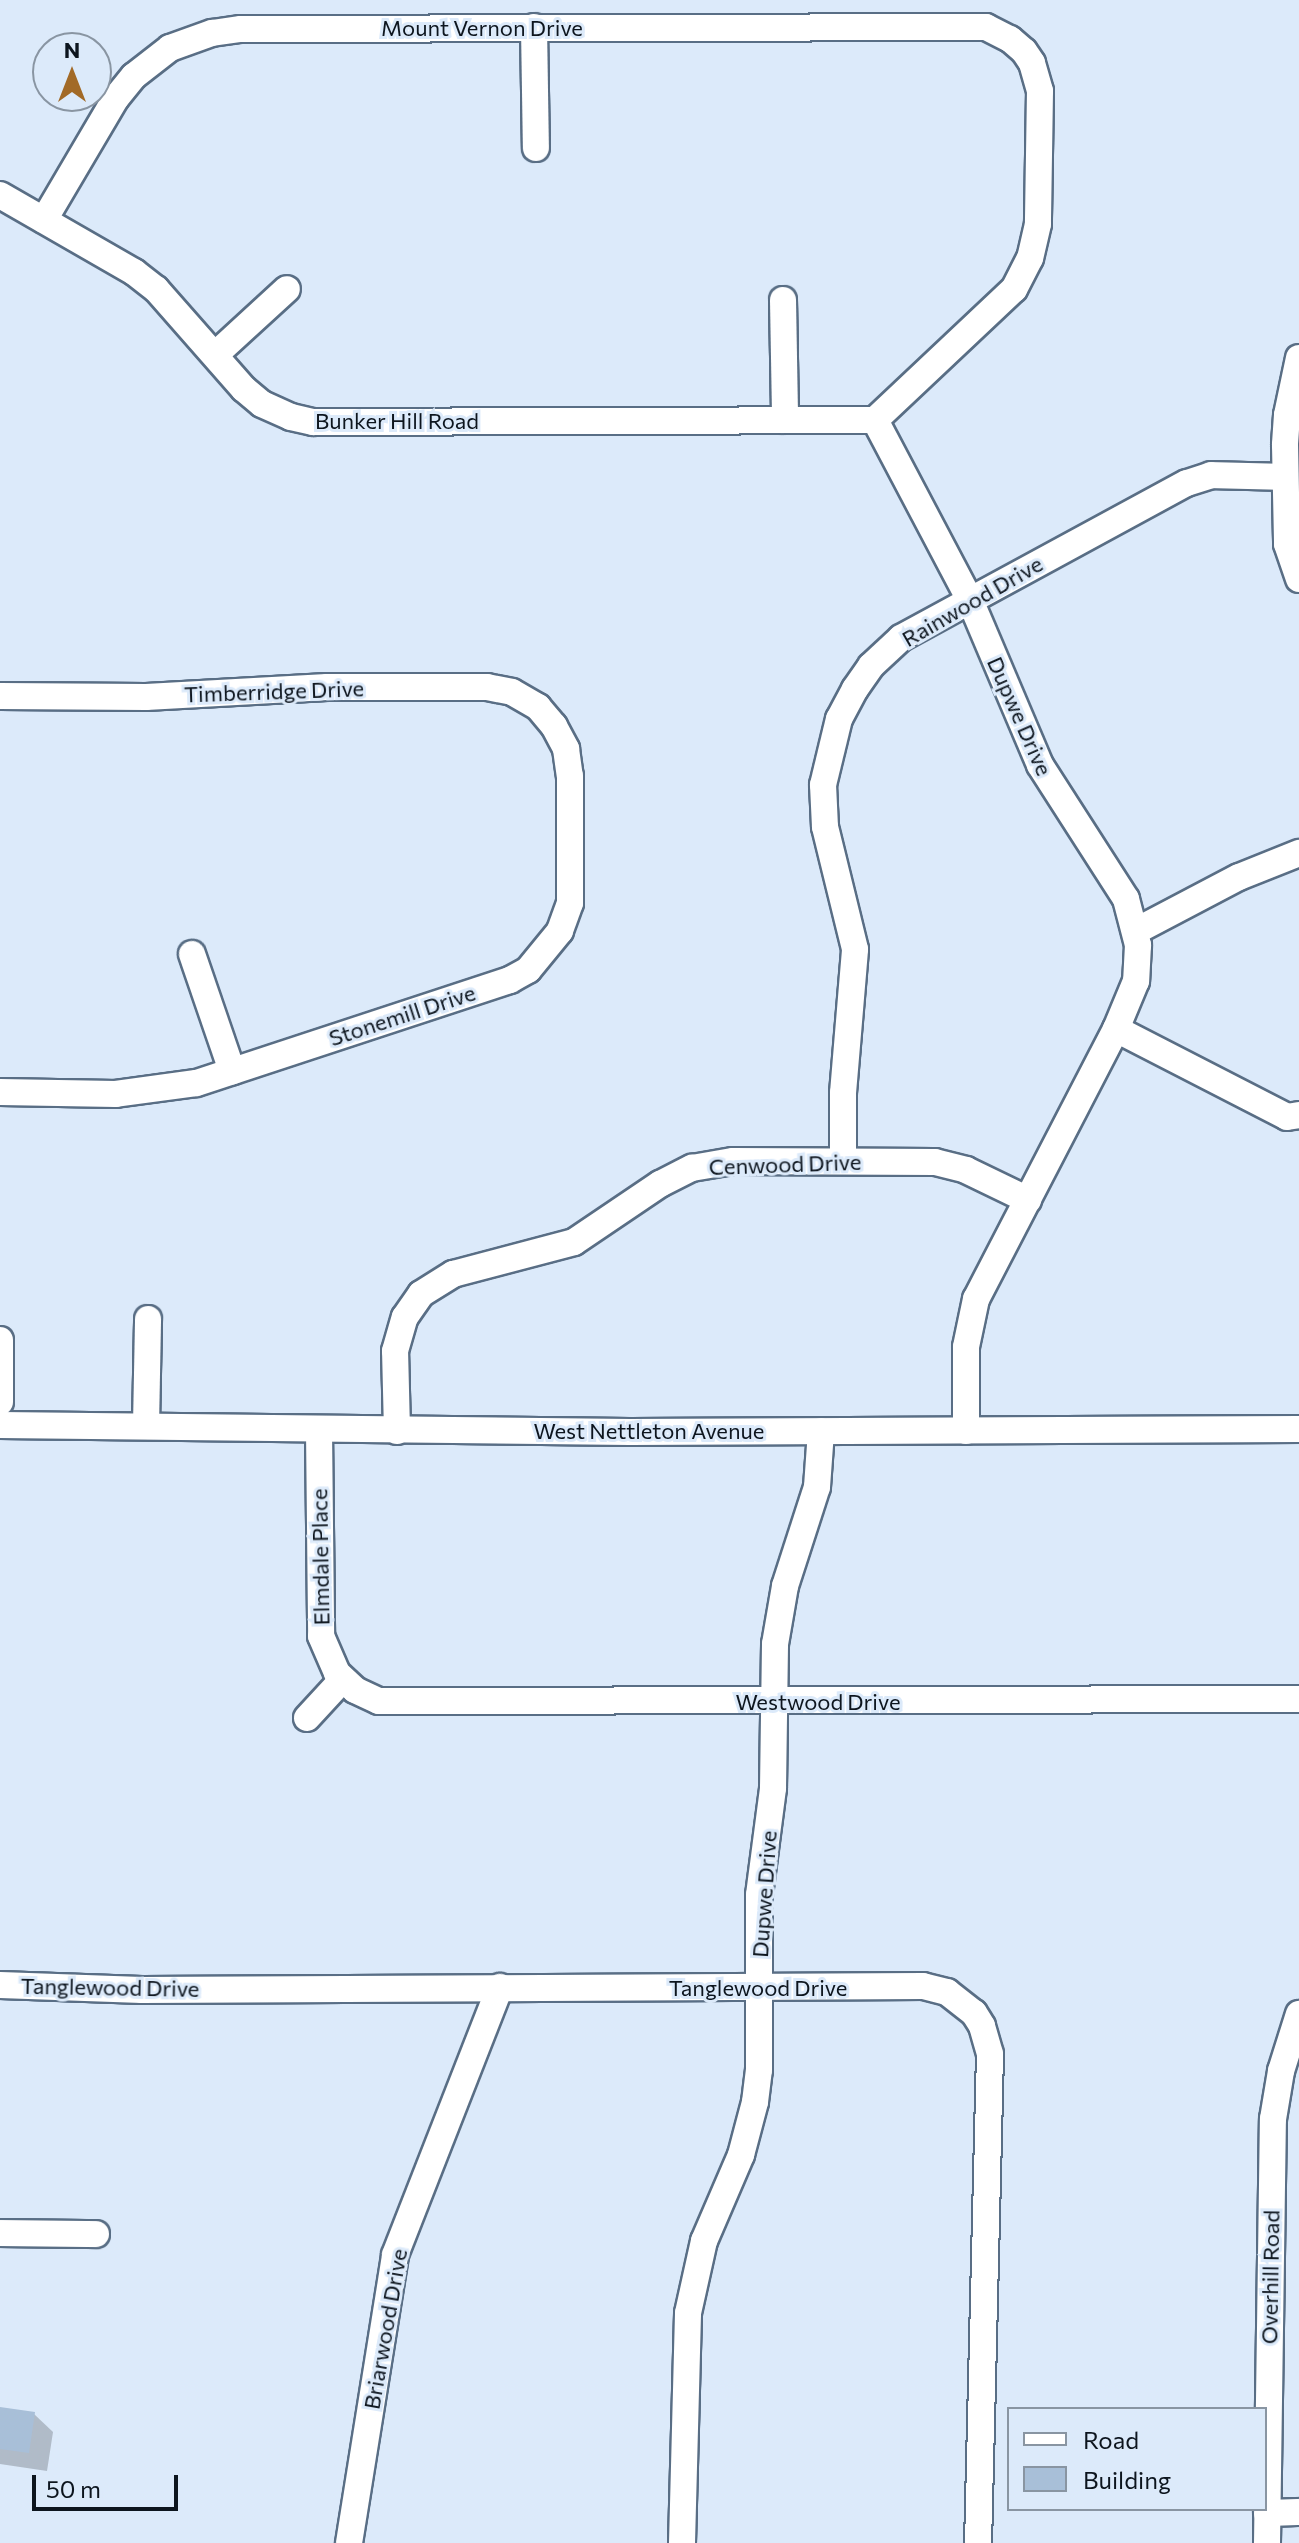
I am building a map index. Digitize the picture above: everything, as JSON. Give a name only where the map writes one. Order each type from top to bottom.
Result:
[{"type":"street","name":"Mount Vernon Drive","points":[[44,220],[116,98],[134,76],[180,44],[212,33],[241,29],[534,27],[972,26],[998,31],[1032,63],[1040,91],[1038,224],[1030,258],[1014,289],[875,420]]},
{"type":"street","points":[[534,27],[536,148]]},
{"type":"street","name":"Bunker Hill Road","points":[[0,195],[134,272],[156,289],[244,389],[262,404],[291,417],[313,422],[875,420]]},
{"type":"street","points":[[216,354],[287,289]]},
{"type":"street","points":[[783,300],[785,420]]},
{"type":"street","points":[[1299,358],[1287,415],[1285,477],[1287,544],[1299,579]]},
{"type":"street","name":"Dupwe Drive","points":[[875,420],[970,600],[1040,765],[1126,899],[1136,931],[1136,981],[1116,1029],[976,1299],[966,1347],[966,1431]]},
{"type":"street","name":"Rainwood Drive","points":[[843,1161],[843,1093],[855,949],[825,827],[823,785],[827,758],[839,719],[871,666],[901,638],[1187,483],[1211,475],[1285,477]]},
{"type":"street","name":"Timberridge Drive","points":[[0,696],[146,697],[327,687],[487,687],[524,697],[542,712]]},
{"type":"street","name":"Stonemill Drive","points":[[0,1092],[116,1094],[166,1090],[510,980],[528,970],[560,931],[570,903],[568,758],[554,726],[542,712]]},
{"type":"street","points":[[1136,931],[1239,877],[1299,853]]},
{"type":"street","points":[[192,954],[232,1071]]},
{"type":"street","points":[[1116,1029],[1287,1117],[1299,1115]]},
{"type":"street","name":"Cenwood Drive","points":[[397,1431],[395,1351],[399,1332],[413,1304],[439,1281],[574,1242],[660,1184],[708,1164],[935,1162],[966,1170],[1028,1200]]},
{"type":"street","points":[[146,1426],[148,1319]]},
{"type":"street","points":[[0,1340],[0,1402]]},
{"type":"street","name":"West Nettleton Avenue","points":[[0,1425],[397,1431],[1299,1429]]},
{"type":"street","name":"Elmdale Place","points":[[319,1430],[319,1622],[325,1650],[343,1679]]},
{"type":"street","name":"Dupwe Drive","points":[[682,2543],[688,2313],[704,2241],[741,2155],[753,2113],[759,2070],[759,1895],[773,1788],[775,1644],[782,1601],[817,1487],[821,1431]]},
{"type":"street","points":[[307,1718],[343,1679]]},
{"type":"street","name":"Westwood Drive","points":[[343,1679],[355,1690],[379,1701],[401,1704],[1299,1699]]},
{"type":"street","name":"Tanglewood Drive","points":[[0,1985],[142,1990],[923,1986],[957,1998],[982,2026],[990,2054],[978,2543]]},
{"type":"street","name":"Briarwood Drive","points":[[349,2543],[395,2255],[500,1987]]},
{"type":"street","name":"Overhill Road","points":[[1267,2543],[1273,2119],[1292,2060],[1299,2014]]},
{"type":"street","points":[[0,2233],[96,2234]]},
{"type":"street","points":[[1267,2513],[1299,2512]]},
{"type":"building","points":[[0,2407],[35,2412],[29,2453],[0,2449]]}]
